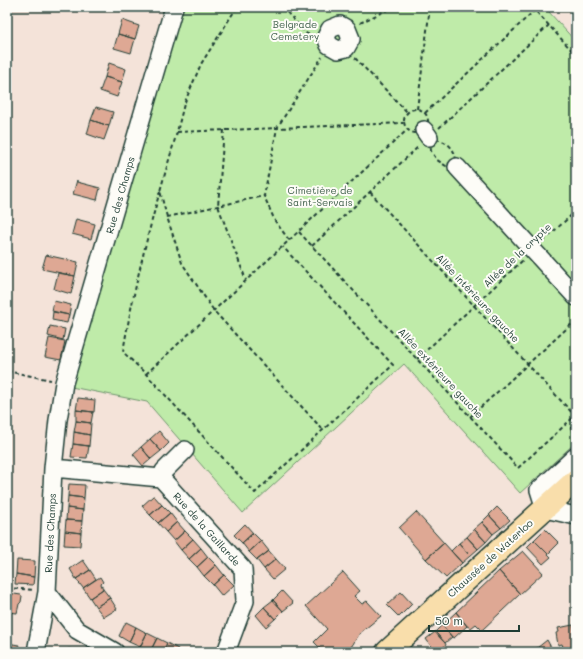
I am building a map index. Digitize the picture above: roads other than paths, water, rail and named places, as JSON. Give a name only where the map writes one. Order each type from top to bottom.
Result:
[{"type":"main road","name":"Chaussée de Waterloo","points":[[387,652],[576,480]]},
{"type":"street","name":"Rue des Champs","points":[[36,652],[47,592],[53,468],[58,420],[64,383],[174,7]]},
{"type":"street","points":[[340,26],[347,29],[351,39],[346,48],[338,50],[327,41],[330,29],[340,26]]},
{"type":"street","points":[[457,166],[576,297]]},
{"type":"street","points":[[53,468],[161,478],[164,471],[185,450]]},
{"type":"street","points":[[576,456],[539,490],[545,509],[576,516]]},
{"type":"street","name":"Rue de la Gaillarde","points":[[161,478],[243,569],[245,601],[226,652]]},
{"type":"street","points":[[47,592],[77,630],[115,652]]},
{"type":"park label","name":"Belgrade Cemetery","points":[[295,30]]},
{"type":"park label","name":"Cimetière de Saint-Servais","points":[[320,196]]}]
